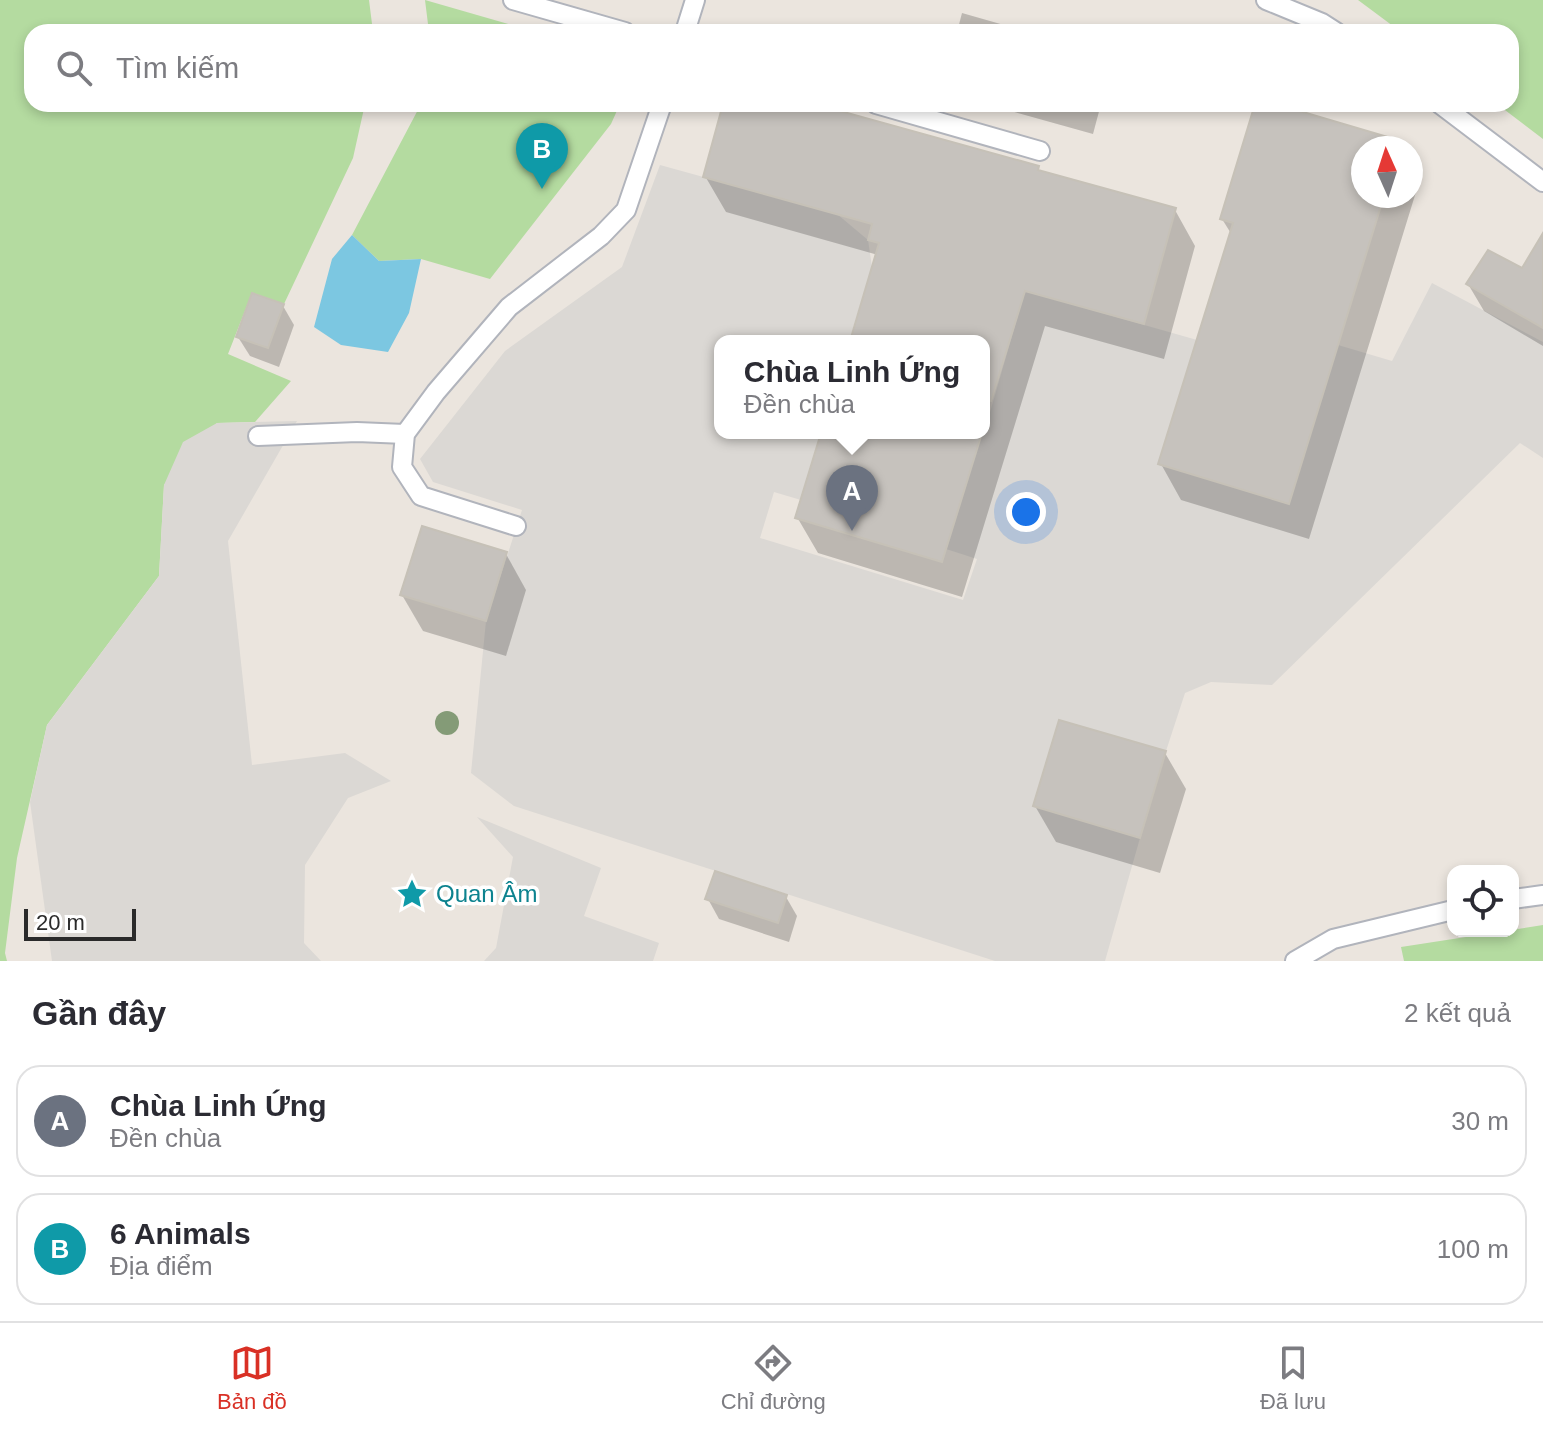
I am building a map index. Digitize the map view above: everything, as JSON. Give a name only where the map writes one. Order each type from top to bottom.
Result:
[{"type":"lane","points":[[513,0],[597,24]]},
{"type":"lane","points":[[688,24],[695,0]]},
{"type":"lane","points":[[1266,0],[1324,24]]},
{"type":"lane","points":[[516,526],[421,496],[402,467],[405,434],[436,392],[509,307],[601,236],[626,210],[659,112]]},
{"type":"lane","points":[[904,112],[1040,151]]},
{"type":"lane","points":[[1451,112],[1543,182]]},
{"type":"lane","points":[[258,436],[357,432],[405,434]]},
{"type":"lane","points":[[1519,898],[1543,895]]},
{"type":"lane","points":[[1295,961],[1333,939],[1447,911]]},
{"type":"green space","points":[[0,0],[369,0],[372,24],[24,24],[24,112],[363,112],[353,158],[284,304],[252,293],[228,354],[291,381],[255,422],[217,423],[164,485],[159,576],[47,725],[17,858],[5,953],[7,961],[0,961]]},
{"type":"green space","points":[[425,0],[508,24],[428,24]]},
{"type":"green space","points":[[1358,0],[1543,0],[1543,139],[1508,112],[1519,112],[1519,24],[1390,24]]},
{"type":"green space","points":[[417,112],[616,112],[611,124],[490,279],[421,259],[379,261],[352,235]]},
{"type":"green space","points":[[1543,925],[1543,961],[1404,961],[1401,947],[1466,937],[1519,937],[1519,929]]},
{"type":"shaded area","points":[[660,165],[837,214],[868,240],[872,267],[851,335],[714,335],[714,439],[819,439],[801,500],[774,492],[760,538],[963,600],[977,559],[946,549],[980,439],[990,439],[990,412],[1025,291],[1197,340],[1158,464],[1288,504],[1338,345],[1392,361],[1432,283],[1543,342],[1543,458],[1520,443],[1272,685],[1211,682],[1185,693],[1166,751],[1059,720],[1033,806],[1140,838],[1105,961],[995,961],[514,806],[471,773],[486,621],[522,510],[433,482],[420,459],[505,351],[622,267]]},
{"type":"shaded area","points":[[297,421],[228,541],[252,765],[345,753],[391,781],[348,798],[305,865],[304,943],[321,961],[52,961],[30,802],[47,725],[159,576],[164,485],[183,442],[217,423]]},
{"type":"shaded area","points":[[477,817],[601,868],[584,916],[659,943],[653,961],[484,961],[496,948],[513,857]]},
{"type":"water","points":[[352,235],[379,261],[421,259],[409,313],[388,352],[341,345],[314,327],[332,259]]},
{"type":"building","points":[[721,112],[844,112],[1176,208],[1144,324],[1025,291],[991,401],[990,335],[852,335],[879,243],[868,240],[872,224],[703,177]]},
{"type":"building","points":[[1253,112],[1303,112],[1384,136],[1351,136],[1351,208],[1380,208],[1289,504],[1158,464],[1233,223],[1220,219]]},
{"type":"building","points":[[1543,233],[1543,328],[1466,284],[1488,250],[1522,268]]},
{"type":"building","points":[[252,293],[284,304],[268,348],[236,337]]},
{"type":"building","points":[[819,439],[980,439],[942,562],[795,518]]},
{"type":"building","points":[[422,526],[507,552],[486,621],[400,595]]},
{"type":"building","points":[[1059,720],[1166,751],[1140,838],[1033,806]]},
{"type":"building","points":[[715,871],[787,895],[778,923],[705,899]]},
{"type":"place","name":"6 Animals","points":[[542,189]]},
{"type":"place","name":"Chùa Linh Ứng","points":[[852,531]]},
{"type":"place","name":"Quan Âm","points":[[412,894]]}]
